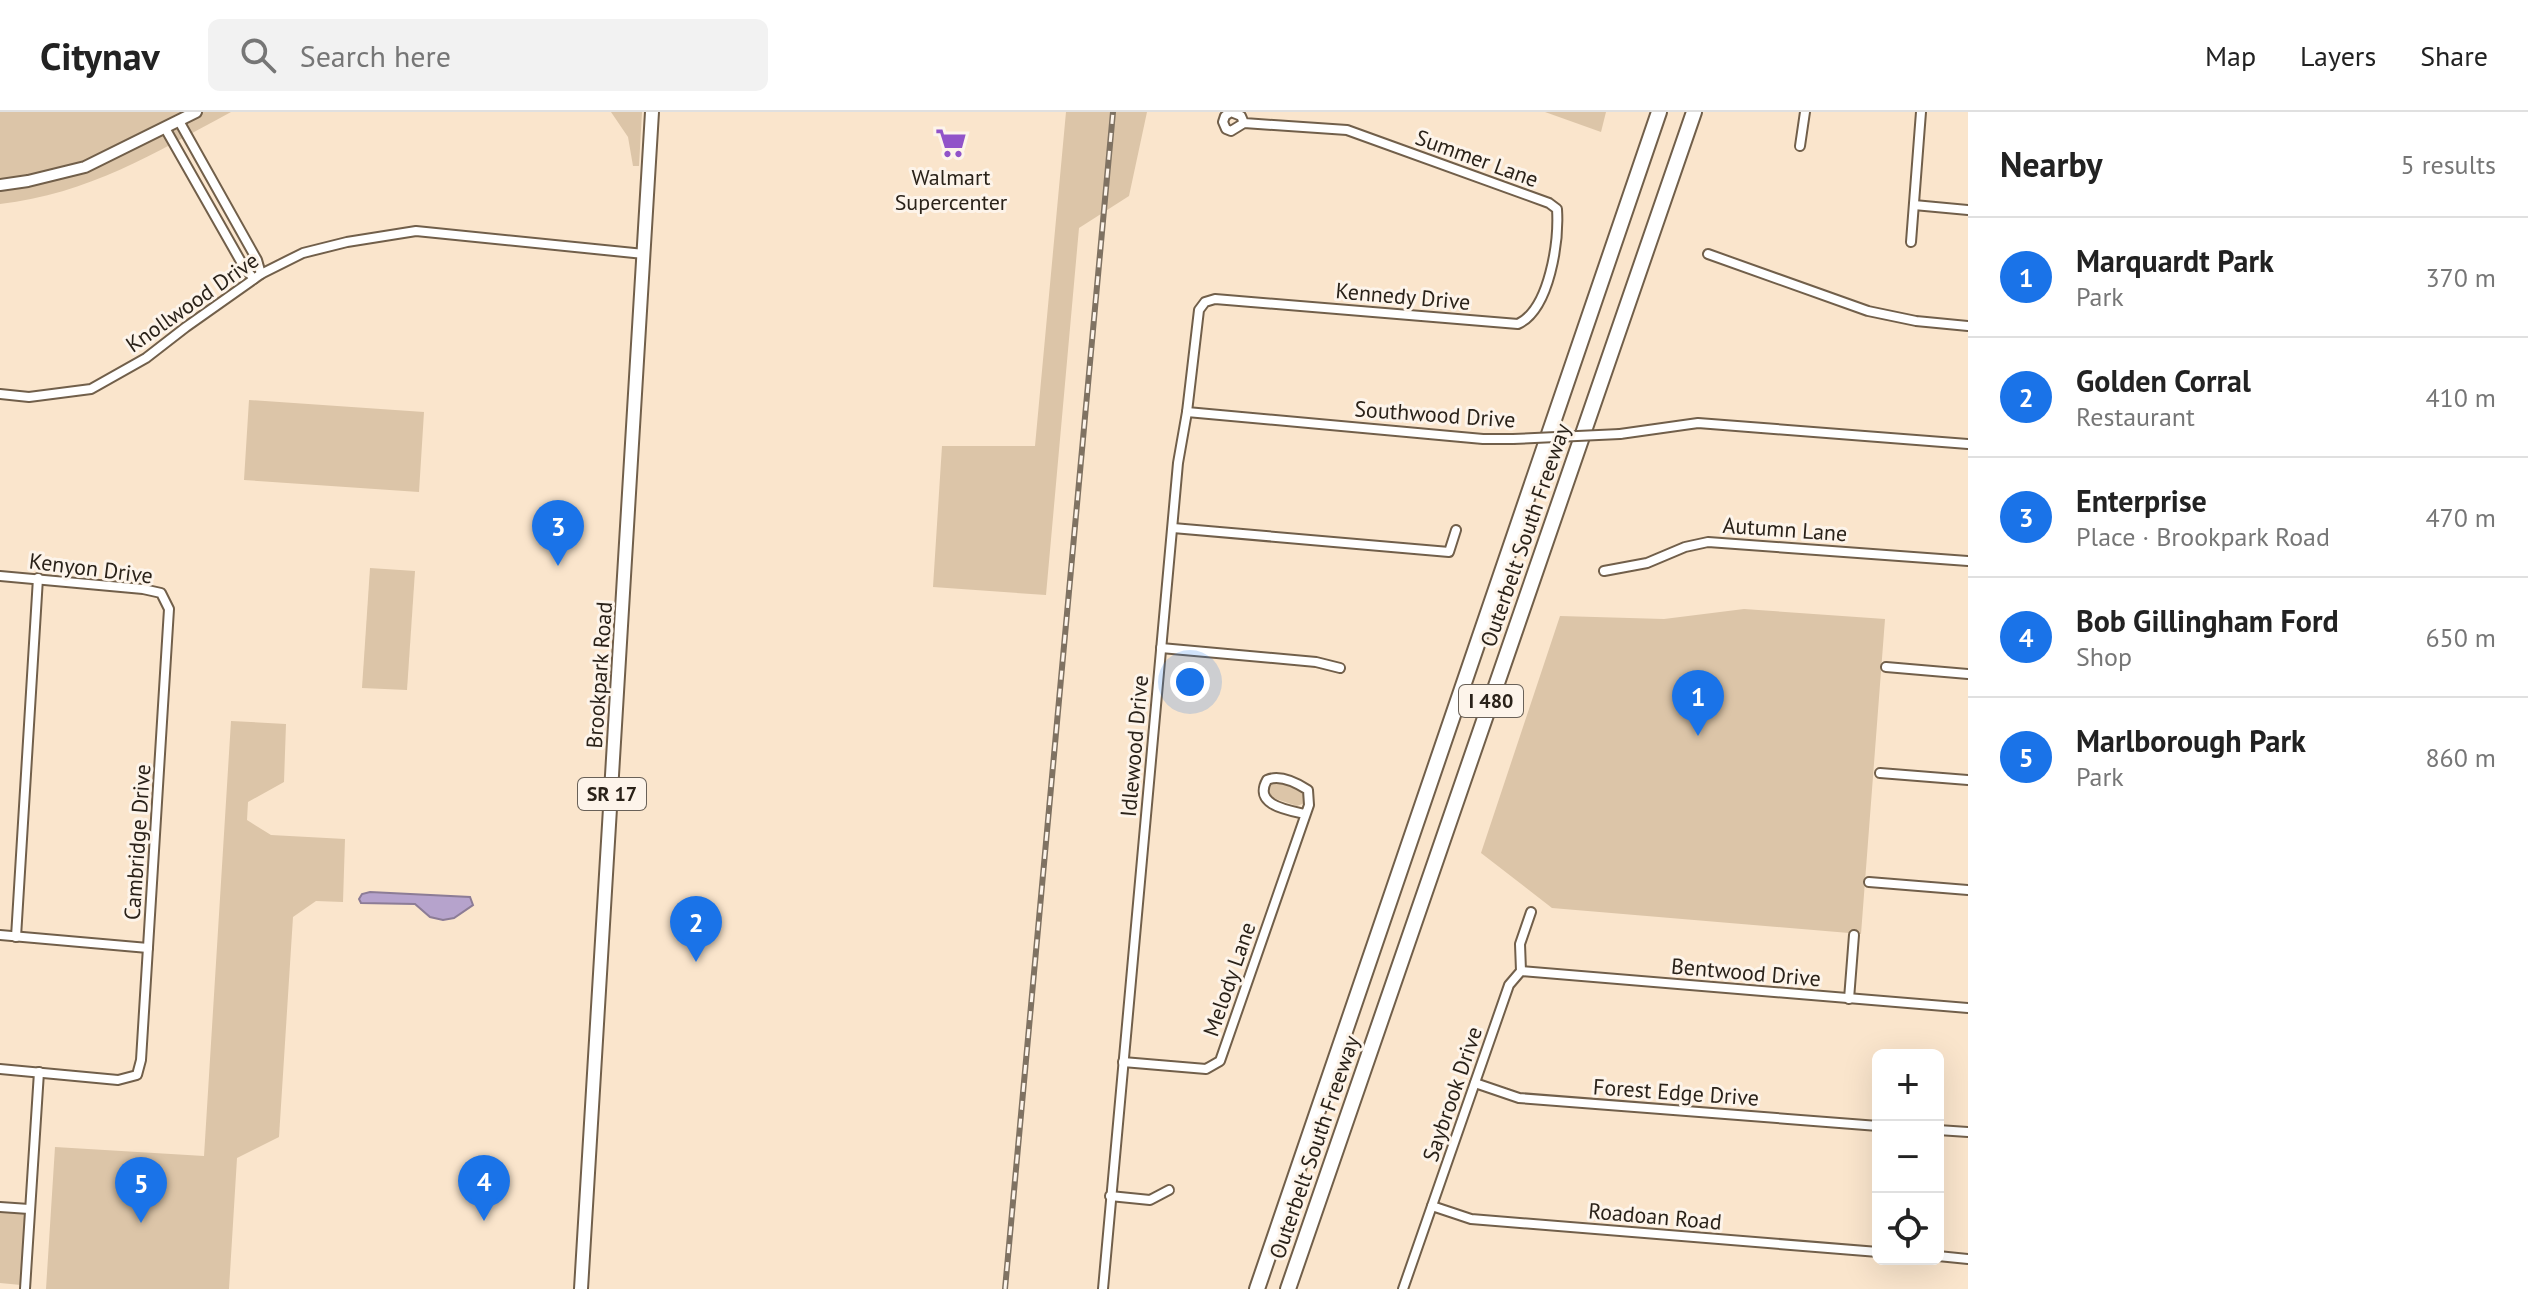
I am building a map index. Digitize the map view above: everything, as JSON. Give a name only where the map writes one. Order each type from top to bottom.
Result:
[{"type":"highway","name":"Outerbelt South Freeway","points":[[1257,1289],[1659,112]]},
{"type":"highway","name":"Outerbelt South Freeway","points":[[1288,1289],[1694,112]]},
{"type":"main road","name":"Brookpark Road","points":[[581,1289],[652,112]]},
{"type":"street","points":[[0,185],[85,167],[196,112]]},
{"type":"street","points":[[1800,146],[1805,112]]},
{"type":"street","points":[[1911,242],[1921,112]]},
{"type":"street","points":[[179,121],[257,260],[258,276]]},
{"type":"street","name":"Summer Lane","points":[[1244,123],[1347,130],[1549,203],[1557,209],[1555,255]]},
{"type":"street","points":[[165,128],[223,230],[258,276]]},
{"type":"street","points":[[197,183],[209,175]]},
{"type":"street","points":[[1914,205],[1968,210]]},
{"type":"street","points":[[223,230],[236,222]]},
{"type":"street","name":"Knollwood Drive","points":[[0,394],[29,397],[91,389],[146,358],[258,276],[315,250],[347,242],[416,231],[644,254]]},
{"type":"street","points":[[1708,254],[1868,311],[1916,321],[1968,326]]},
{"type":"street","name":"Kennedy Drive","points":[[1205,302],[1224,300],[1518,324],[1528,319],[1536,305],[1555,255]]},
{"type":"street","name":"Idlewood Drive","points":[[1103,1289],[1178,463],[1187,412],[1196,317],[1205,302]]},
{"type":"street","name":"Southwood Drive","points":[[1187,412],[1483,439],[1620,434],[1698,423],[1968,444]]},
{"type":"street","points":[[1173,528],[1449,552],[1456,530]]},
{"type":"street","name":"Autumn Lane","points":[[1604,571],[1647,563],[1685,547],[1708,542],[1968,561]]},
{"type":"street","name":"Kenyon Drive","points":[[0,576],[143,589],[161,593],[169,609]]},
{"type":"street","points":[[16,937],[38,578]]},
{"type":"street","name":"Cambridge Drive","points":[[39,1072],[118,1080],[137,1075],[141,1060],[169,609]]},
{"type":"street","points":[[1161,648],[1316,662],[1340,668]]},
{"type":"street","points":[[1886,667],[1968,674]]},
{"type":"street","points":[[1880,773],[1968,780]]},
{"type":"street","points":[[1280,778],[1308,790],[1310,797],[1305,814],[1269,803],[1264,796],[1267,780],[1280,778]]},
{"type":"street","name":"Melody Lane","points":[[1123,1062],[1206,1069],[1220,1061],[1305,814]]},
{"type":"street","points":[[1869,882],[1968,890]]},
{"type":"street","name":"Saybrook Drive","points":[[1403,1289],[1509,985],[1521,971],[1520,944],[1531,912]]},
{"type":"street","points":[[0,935],[148,948]]},
{"type":"street","points":[[1849,999],[1854,935]]},
{"type":"street","name":"Bentwood Drive","points":[[1521,971],[1968,1008]]},
{"type":"street","points":[[0,1069],[39,1072],[25,1289]]},
{"type":"street","name":"Forest Edge Drive","points":[[1475,1083],[1519,1098],[1872,1126]]},
{"type":"street","points":[[1944,1130],[1968,1132]]},
{"type":"street","points":[[1110,1196],[1150,1200],[1169,1190]]},
{"type":"street","name":"Roadoan Road","points":[[1432,1206],[1471,1219],[1872,1252]]},
{"type":"street","points":[[0,1207],[29,1209]]},
{"type":"street","points":[[1944,1257],[1968,1259]]},
{"type":"shaded area","points":[[0,112],[231,112],[120,170],[63,191],[0,204]]},
{"type":"shaded area","points":[[611,112],[642,112],[639,166],[633,166],[628,137]]},
{"type":"shaded area","points":[[1066,112],[1147,112],[1129,196],[1079,228],[1046,595],[933,587],[942,446],[1035,446]]},
{"type":"shaded area","points":[[1545,112],[1606,112],[1601,132]]},
{"type":"shaded area","points":[[249,400],[424,412],[419,492],[244,480]]},
{"type":"shaded area","points":[[370,568],[415,571],[407,690],[362,688]]},
{"type":"shaded area","points":[[1744,609],[1885,619],[1861,934],[1552,908],[1481,853],[1560,616],[1664,619]]},
{"type":"shaded area","points":[[231,721],[286,724],[284,782],[248,802],[247,820],[271,835],[345,839],[343,902],[316,901],[293,917],[279,1137],[237,1158],[229,1289],[46,1289],[55,1147],[204,1156]]},
{"type":"shaded area","points":[[1277,780],[1306,792],[1305,803],[1297,806],[1270,797],[1267,787]]},
{"type":"shaded area","points":[[362,894],[470,897],[473,905],[454,918],[443,920],[430,917],[415,904],[361,903],[359,899]]},
{"type":"shaded area","points":[[0,1212],[26,1214],[21,1285],[0,1283]]},
{"type":"railway","points":[[1005,1289],[1113,112]]},
{"type":"place","name":"Walmart Supercenter","points":[[951,143]]},
{"type":"place","name":"Enterprise","points":[[558,566]]},
{"type":"place","name":"Marquardt Park","points":[[1698,736]]},
{"type":"place","name":"Golden Corral","points":[[696,962]]},
{"type":"place","name":"Bob Gillingham Ford","points":[[484,1221]]},
{"type":"place","name":"Marlborough Park","points":[[141,1223]]}]
